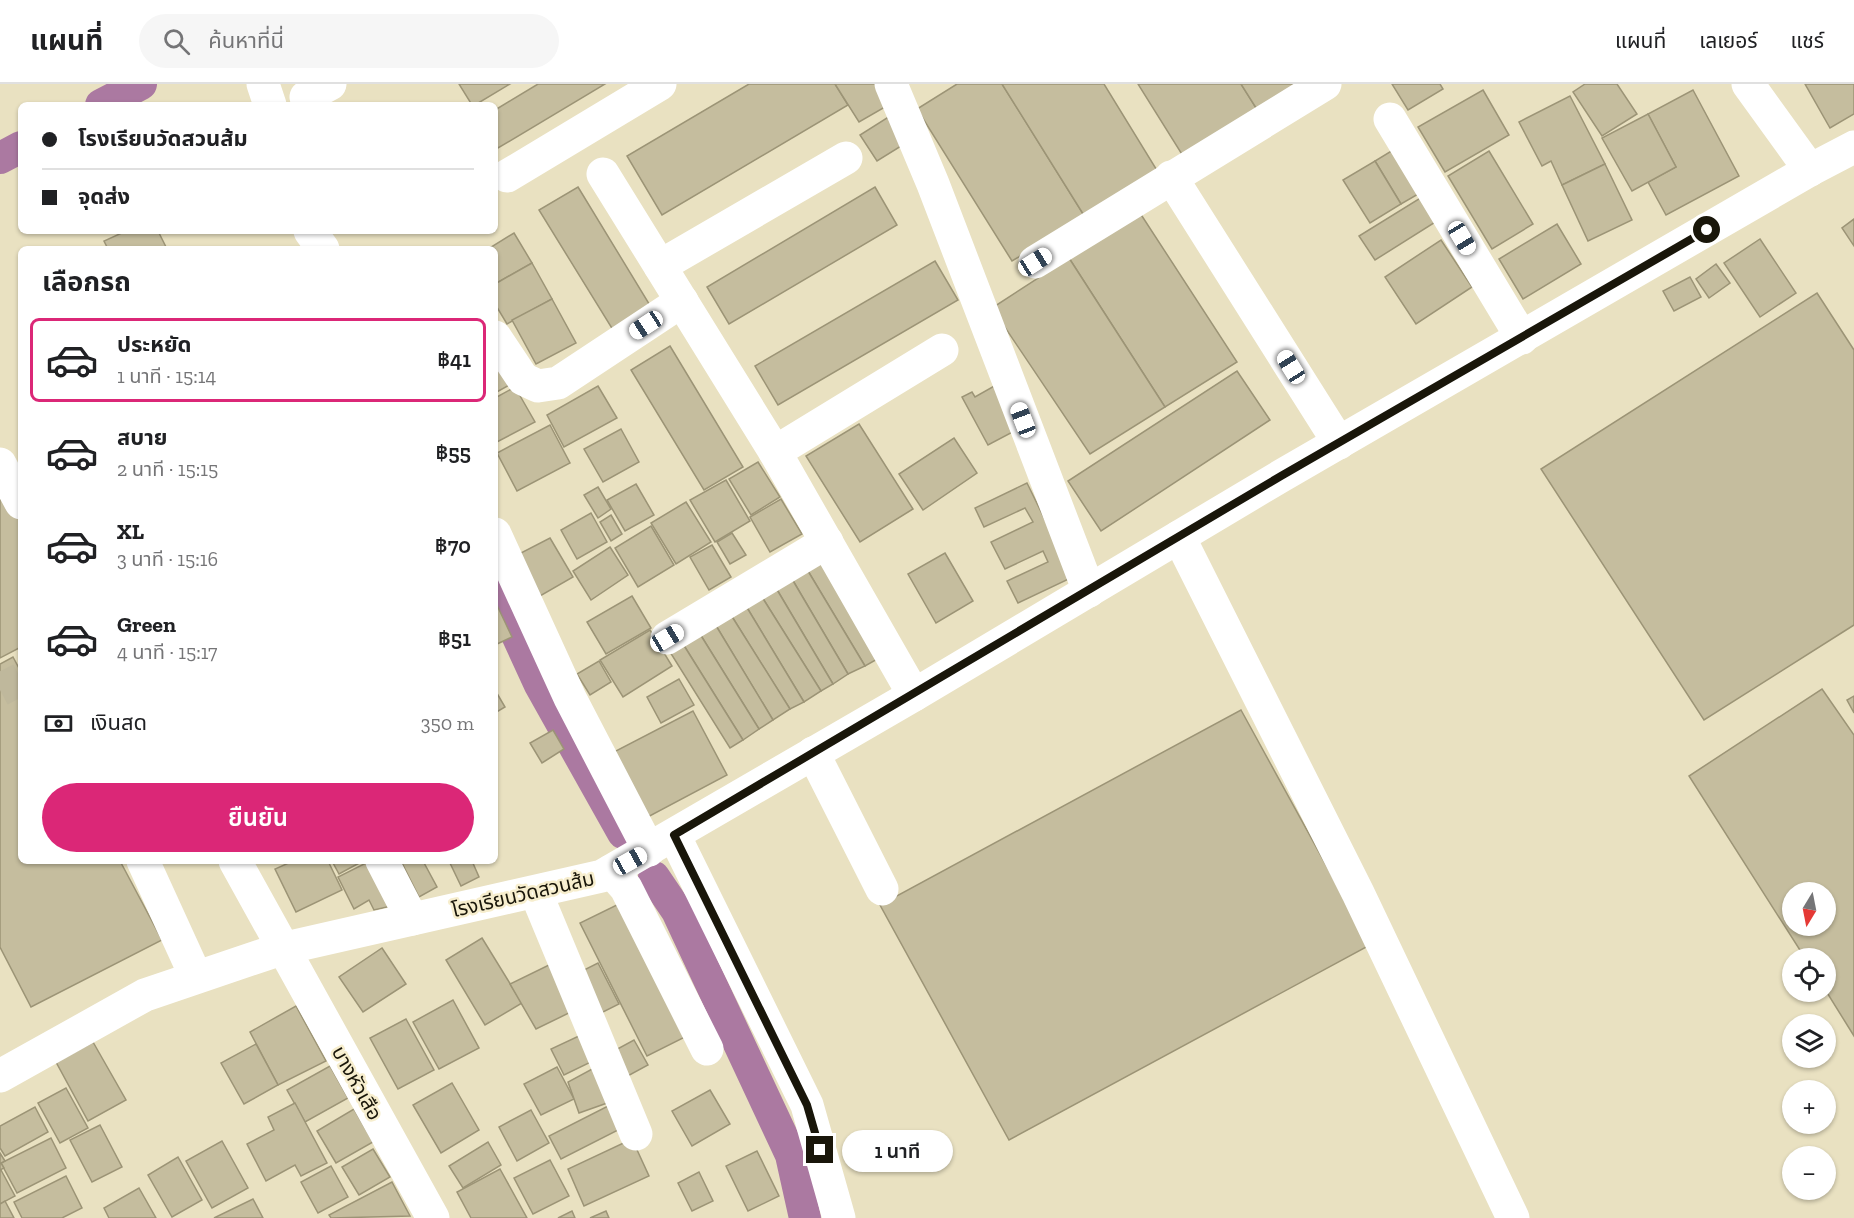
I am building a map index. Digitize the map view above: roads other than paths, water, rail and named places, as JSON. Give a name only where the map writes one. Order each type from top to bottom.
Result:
[{"type":"street","points":[[263,84],[269,102]]},
{"type":"street","points":[[891,84],[933,184],[1089,591]]},
{"type":"street","points":[[1035,262],[1324,84]]},
{"type":"street","points":[[1748,84],[1809,170]]},
{"type":"street","points":[[507,176],[656,85]]},
{"type":"street","points":[[1390,119],[1522,338]]},
{"type":"street","name":"โรงเรียนวัดสวนส้ม","points":[[0,1076],[146,995],[196,977],[273,952],[602,876],[914,695],[1339,443],[1809,170],[1854,147]]},
{"type":"street","points":[[660,266],[846,158]]},
{"type":"street","points":[[603,174],[776,452],[914,695]]},
{"type":"street","points":[[1171,177],[1339,443]]},
{"type":"street","points":[[498,342],[523,379],[538,386],[558,383],[682,301]]},
{"type":"street","points":[[776,452],[942,350]]},
{"type":"street","points":[[0,464],[18,497]]},
{"type":"street","points":[[1179,537],[1358,893],[1513,1218]]},
{"type":"street","points":[[498,541],[570,698],[661,842],[807,1105],[839,1218]]},
{"type":"street","points":[[667,638],[827,543]]},
{"type":"street","points":[[813,753],[882,889]]},
{"type":"street","points":[[143,864],[196,977]]},
{"type":"street","points":[[216,864],[273,952]]},
{"type":"street","points":[[236,864],[273,952]]},
{"type":"street","points":[[384,864],[412,919]]},
{"type":"street","points":[[611,871],[626,888],[707,1048]]},
{"type":"street","points":[[536,893],[636,1134]]},
{"type":"street","name":"บางหัวเสือ","points":[[273,952],[432,1218]]},
{"type":"waterway","points":[[107,102],[141,84]]},
{"type":"waterway","points":[[0,158],[18,149]]},
{"type":"waterway","points":[[498,594],[540,685],[623,833]]},
{"type":"waterway","points":[[654,877],[677,911],[791,1155],[805,1218]]},
{"type":"tunnel","points":[[0,690],[18,681]]}]
